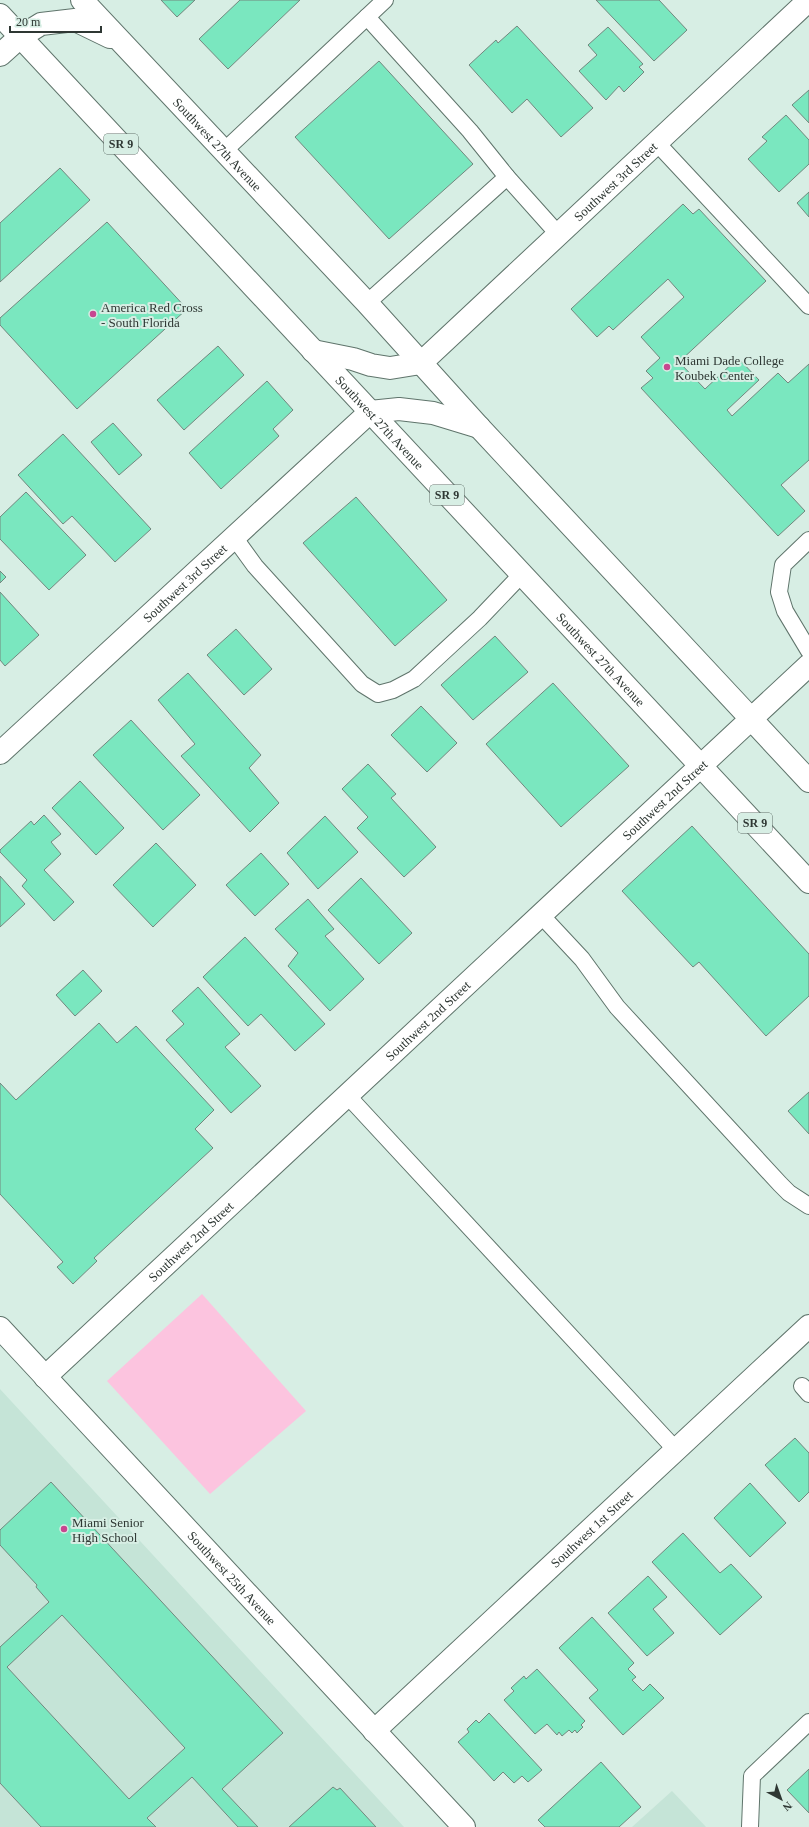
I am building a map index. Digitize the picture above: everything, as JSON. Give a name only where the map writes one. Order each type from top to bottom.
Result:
[{"type":"main road","name":"Southwest 27th Avenue","points":[[82,0],[367,303],[479,427],[809,781]]},
{"type":"main road","name":"Southwest 3rd Street","points":[[421,363],[809,0]]},
{"type":"main road","name":"Southwest 27th Avenue","points":[[0,15],[809,882]]},
{"type":"main road","points":[[0,55],[20,37],[41,24],[75,20],[124,44]]},
{"type":"main road","points":[[313,351],[390,368],[421,363]]},
{"type":"main road","points":[[370,412],[400,409],[433,413],[479,427]]},
{"type":"main road","name":"Southwest 3rd Street","points":[[0,754],[370,412]]},
{"type":"main road","name":"Southwest 2nd Street","points":[[45,1377],[346,1094],[809,664]]},
{"type":"main road","name":"Southwest 1st Street","points":[[374,1731],[809,1326]]},
{"type":"main road","name":"Southwest 25th Avenue","points":[[0,1328],[464,1827]]},
{"type":"lane","points":[[224,151],[385,0]]},
{"type":"lane","points":[[368,17],[470,131],[507,177],[558,234]]},
{"type":"lane","points":[[656,142],[809,306]]},
{"type":"lane","points":[[367,303],[507,177]]},
{"type":"lane","points":[[234,537],[255,566],[362,684],[378,694],[393,690],[414,679],[480,618],[522,574]]},
{"type":"lane","points":[[809,540],[783,564],[779,592],[785,611],[809,651]]},
{"type":"lane","points":[[540,914],[582,959],[617,1007],[780,1184],[789,1193],[809,1206]]},
{"type":"lane","points":[[346,1094],[676,1450]]},
{"type":"lane","points":[[750,1827],[752,1776],[809,1722]]},
{"type":"shaded area","points":[[202,1294],[306,1411],[210,1494],[107,1381]]},
{"type":"shaded area","name":"Miami Senior High School","points":[[0,1389],[258,1669],[404,1827],[0,1827]]},
{"type":"shaded area","points":[[672,1791],[706,1827],[632,1827]]},
{"type":"building","points":[[161,0],[195,0],[177,17]]},
{"type":"building","points":[[240,0],[300,0],[228,69],[199,39]]},
{"type":"building","points":[[596,0],[659,0],[687,30],[654,61]]},
{"type":"building","points":[[517,26],[593,108],[561,137],[527,99],[512,113],[469,65],[496,40],[498,43]]},
{"type":"building","points":[[608,27],[643,64],[639,67],[644,72],[624,92],[619,86],[606,100],[579,71],[597,55],[588,45]]},
{"type":"building","points":[[379,61],[473,164],[389,239],[295,137]]},
{"type":"building","points":[[809,90],[809,123],[792,105]]},
{"type":"building","points":[[786,115],[809,140],[809,164],[779,192],[748,159],[767,141],[762,137]]},
{"type":"building","points":[[60,168],[90,200],[0,282],[0,223]]},
{"type":"building","points":[[809,192],[809,217],[797,203]]},
{"type":"building","name":"Miami Dade College Koubek Center","points":[[683,204],[693,214],[699,209],[766,281],[679,362],[705,389],[738,358],[759,380],[727,410],[732,416],[778,373],[788,383],[809,364],[809,460],[781,485],[805,511],[778,536],[641,388],[653,378],[646,371],[660,358],[641,337],[684,297],[668,279],[613,330],[609,326],[597,337],[571,309]]},
{"type":"building","name":"America Red Cross - South Florida","points":[[107,222],[187,309],[77,409],[0,325],[0,318]]},
{"type":"building","points":[[218,346],[244,375],[184,430],[157,400]]},
{"type":"building","points":[[267,381],[293,410],[273,429],[279,436],[221,489],[189,453]]},
{"type":"building","points":[[113,423],[142,455],[119,475],[91,442]]},
{"type":"building","points":[[63,434],[151,529],[115,562],[72,516],[63,524],[18,475]]},
{"type":"building","points":[[26,492],[86,555],[49,590],[0,539],[0,517]]},
{"type":"building","points":[[356,497],[447,600],[395,646],[303,543]]},
{"type":"building","points":[[0,571],[6,577],[0,583]]},
{"type":"building","points":[[0,592],[39,635],[5,666],[0,660]]},
{"type":"building","points":[[236,629],[272,669],[244,695],[207,655]]},
{"type":"building","points":[[495,636],[528,672],[473,720],[441,685]]},
{"type":"building","points":[[188,673],[261,755],[249,768],[279,803],[250,832],[181,756],[195,744],[158,700]]},
{"type":"building","points":[[553,683],[629,766],[561,827],[486,744]]},
{"type":"building","points":[[421,706],[457,743],[427,772],[391,735]]},
{"type":"building","points":[[131,720],[200,795],[163,830],[93,755]]},
{"type":"building","points":[[368,764],[396,794],[391,798],[436,847],[404,877],[357,828],[368,817],[342,789]]},
{"type":"building","points":[[80,781],[124,828],[96,855],[52,808]]},
{"type":"building","points":[[44,815],[61,834],[51,842],[61,854],[44,870],[74,902],[54,921],[22,886],[27,880],[0,852],[0,850],[31,821],[34,825]]},
{"type":"building","points":[[325,816],[358,852],[318,889],[287,853]]},
{"type":"building","points":[[692,826],[809,954],[809,996],[766,1036],[699,962],[693,967],[622,891]]},
{"type":"building","points":[[156,843],[196,885],[153,927],[113,885]]},
{"type":"building","points":[[261,853],[289,884],[255,916],[226,885]]},
{"type":"building","points":[[0,876],[25,904],[0,927]]},
{"type":"building","points":[[361,878],[412,933],[379,964],[328,910]]},
{"type":"building","points":[[308,899],[334,929],[325,936],[364,979],[330,1011],[288,966],[298,953],[275,929]]},
{"type":"building","points":[[245,937],[325,1024],[295,1051],[261,1014],[248,1026],[203,977]]},
{"type":"building","points":[[83,970],[102,991],[75,1016],[56,995]]},
{"type":"building","points":[[198,987],[240,1034],[225,1047],[261,1086],[231,1113],[166,1040],[184,1024],[172,1011]]},
{"type":"building","points":[[99,1023],[117,1043],[136,1026],[214,1110],[195,1129],[213,1148],[94,1258],[97,1261],[73,1284],[57,1267],[63,1262],[0,1194],[0,1083],[16,1100]]},
{"type":"building","points":[[809,1092],[809,1134],[788,1111]]},
{"type":"building","points":[[795,1438],[809,1453],[809,1492],[799,1502],[765,1465]]},
{"type":"building","points":[[51,1482],[283,1733],[222,1789],[258,1827],[238,1827],[192,1777],[147,1818],[156,1827],[41,1827],[0,1783],[0,1647],[49,1602],[36,1587],[37,1585],[0,1545],[0,1530]],"holes":[[[62,1615],[185,1748],[129,1799],[7,1667]]]},
{"type":"building","points":[[750,1483],[786,1523],[750,1557],[714,1518]]},
{"type":"building","points":[[683,1533],[720,1573],[731,1564],[762,1597],[720,1635],[652,1562]]},
{"type":"building","points":[[648,1576],[667,1597],[653,1609],[674,1633],[647,1656],[608,1613]]},
{"type":"building","points":[[592,1617],[634,1663],[628,1669],[636,1677],[632,1680],[643,1691],[650,1684],[664,1698],[623,1735],[589,1698],[598,1690],[559,1648]]},
{"type":"building","points":[[537,1669],[585,1721],[581,1725],[583,1727],[577,1733],[575,1730],[572,1733],[569,1730],[562,1736],[559,1732],[557,1735],[547,1724],[535,1734],[504,1700],[514,1691],[511,1688],[524,1676],[526,1679]]},
{"type":"building","points":[[489,1713],[542,1770],[528,1782],[522,1776],[514,1783],[503,1772],[494,1781],[458,1742],[469,1732],[467,1729],[476,1720],[479,1723]]},
{"type":"building","points":[[601,1762],[641,1807],[619,1827],[545,1827],[538,1820]]},
{"type":"building","points":[[809,1769],[809,1813],[787,1790]]},
{"type":"building","points":[[333,1787],[337,1790],[340,1788],[376,1827],[289,1827]]},
{"type":"place","name":"America Red Cross - South Florida","points":[[93,314]]},
{"type":"place","name":"Miami Dade College Koubek Center","points":[[667,367]]},
{"type":"place","name":"Miami Senior High School","points":[[64,1529]]}]
